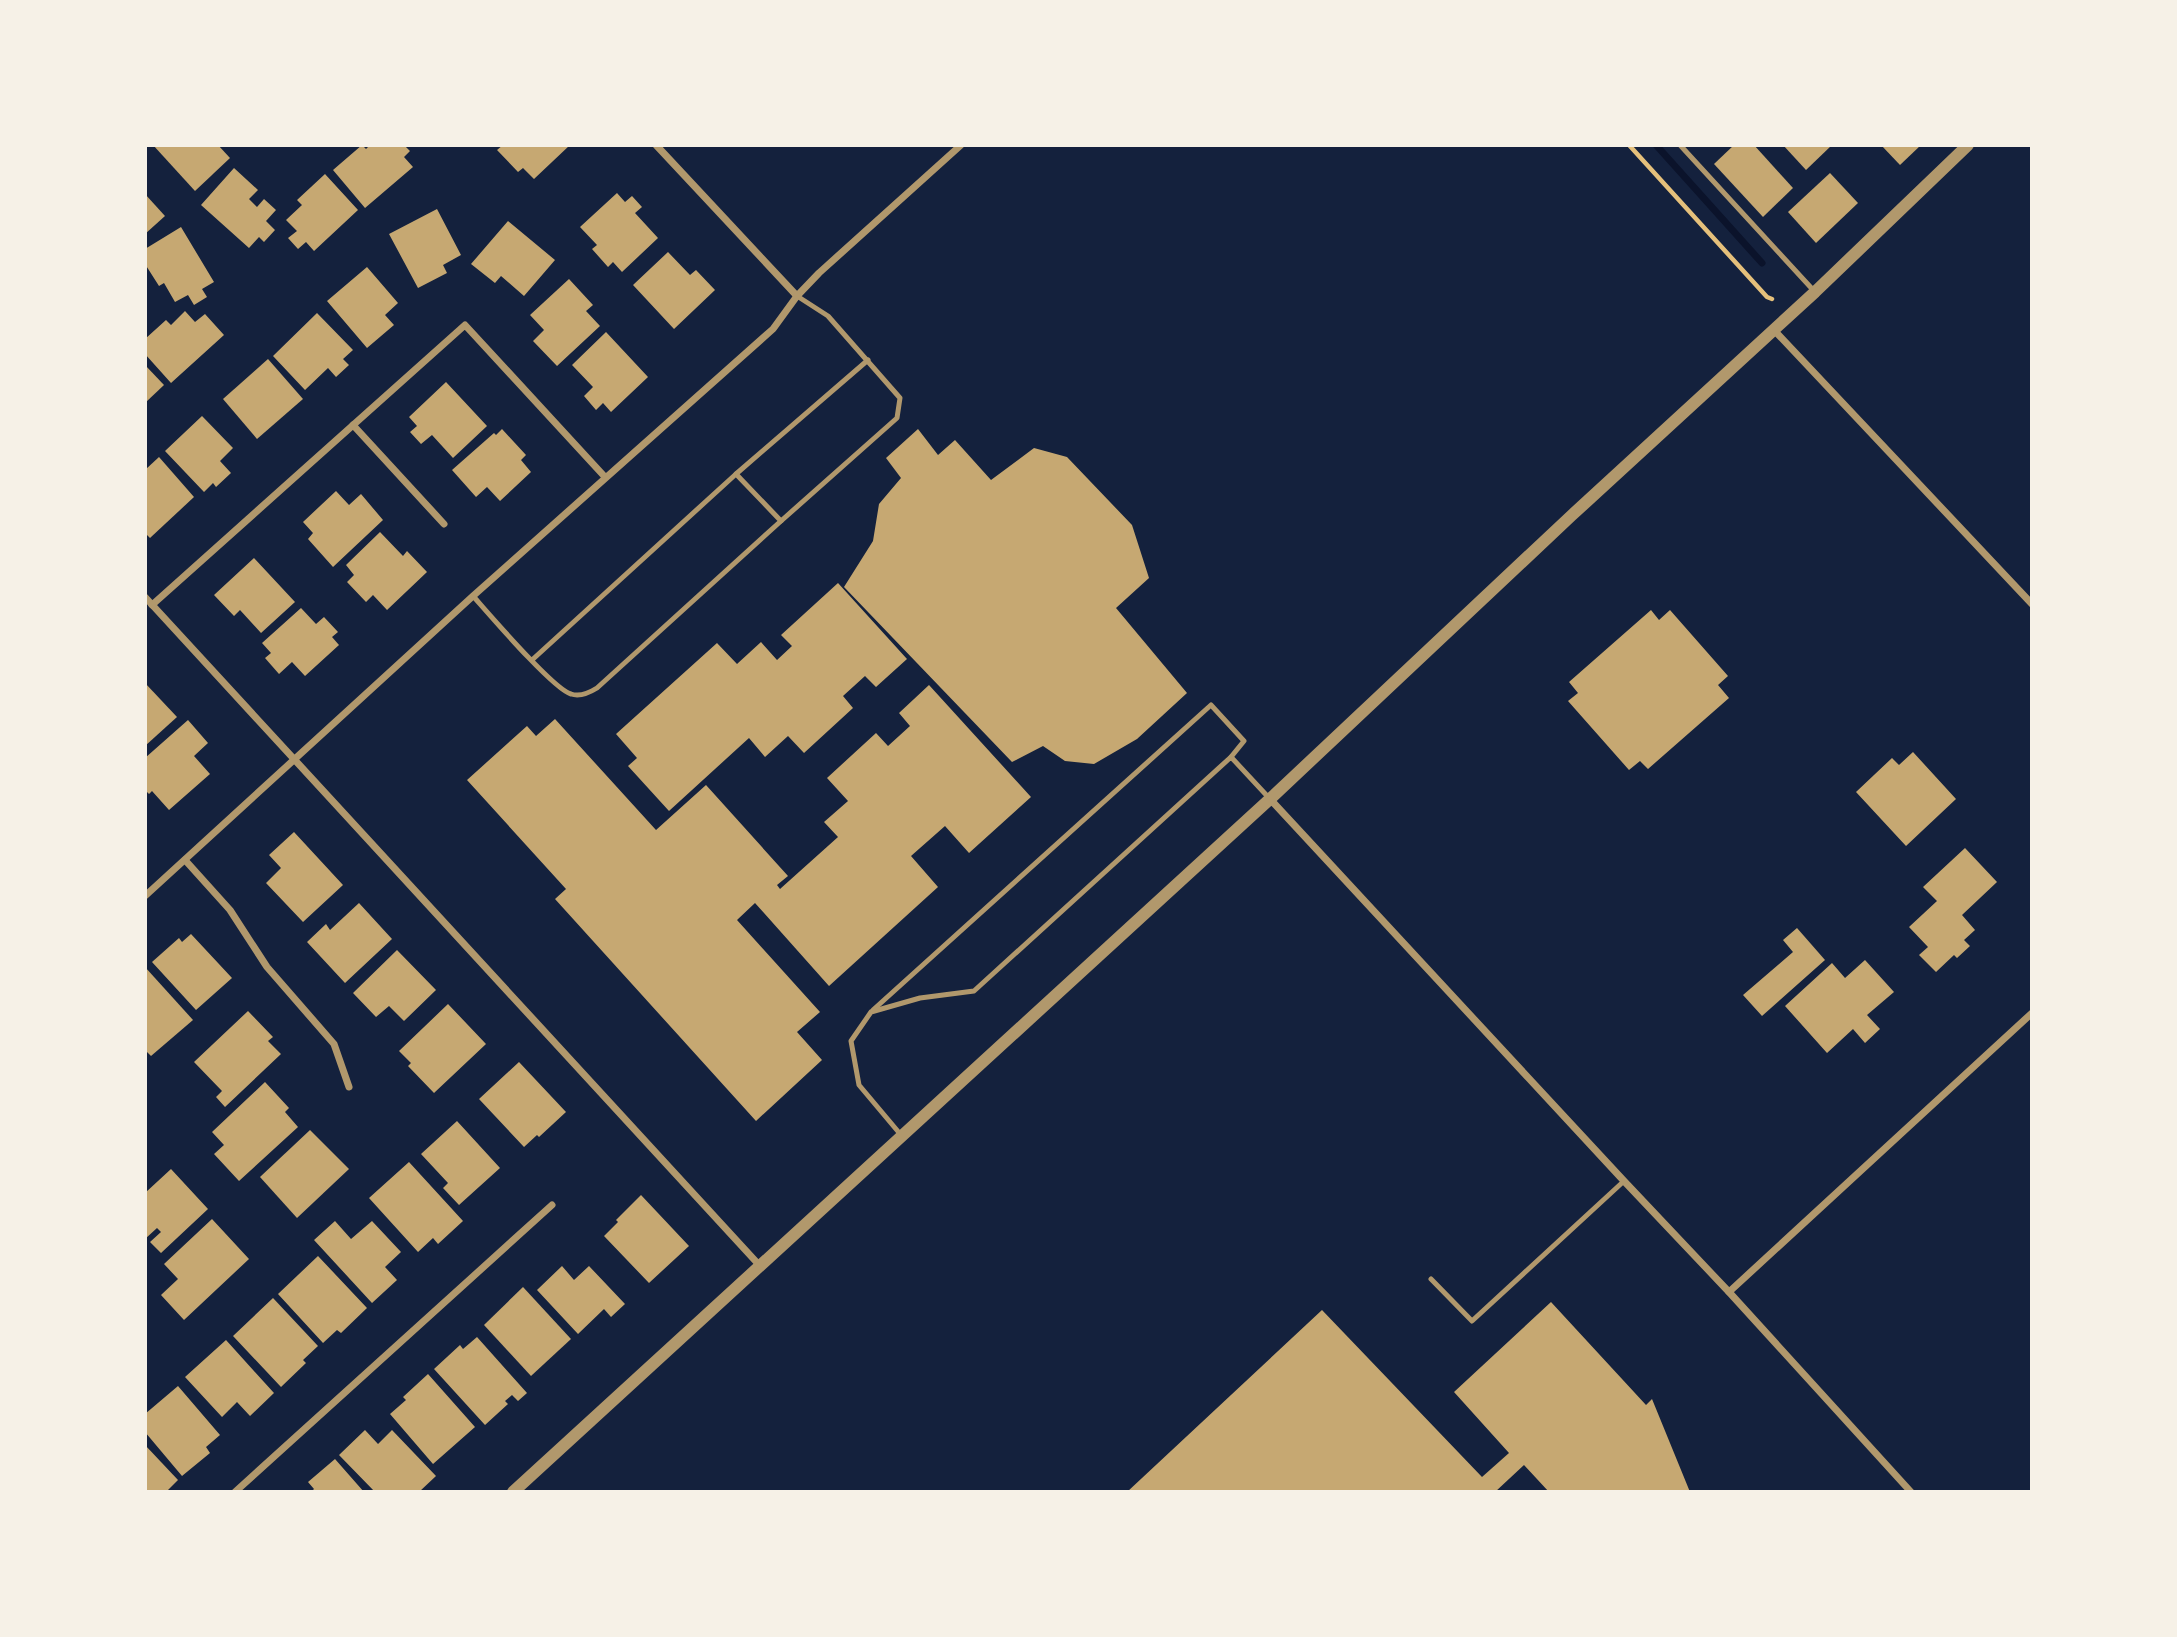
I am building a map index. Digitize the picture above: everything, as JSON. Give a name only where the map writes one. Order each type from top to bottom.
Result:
[{"type":"street","points":[[656,145],[797,296]]},
{"type":"street","points":[[145,896],[473,596],[773,329],[797,296],[819,273],[961,145]]},
{"type":"street","points":[[513,1492],[1270,799],[1571,516],[1815,292],[1968,145]]},
{"type":"street","points":[[152,605],[465,325],[606,477]]},
{"type":"street","points":[[1774,330],[2032,604]]},
{"type":"street","points":[[353,425],[444,524]]},
{"type":"street","points":[[145,597],[761,1267]]},
{"type":"street","points":[[1270,799],[1729,1292],[1911,1492]]},
{"type":"street","points":[[185,860],[230,910],[267,967],[334,1044],[349,1087]]},
{"type":"street","points":[[1729,1292],[2032,1013]]},
{"type":"street","points":[[235,1492],[552,1205]]},
{"type":"lane","points":[[1680,145],[1815,292]]},
{"type":"lane","points":[[473,596],[532,660],[568,694],[582,695],[591,692],[897,418],[900,398],[828,316],[797,296]]},
{"type":"lane","points":[[532,660],[736,474],[868,360]]},
{"type":"lane","points":[[736,474],[781,521]]},
{"type":"lane","points":[[871,1012],[920,998],[974,991],[1231,757],[1244,741],[1212,705],[871,1012],[851,1041],[859,1085],[903,1136]]},
{"type":"lane","points":[[1231,757],[1270,799]]},
{"type":"lane","points":[[1431,1279],[1472,1321],[1623,1181]]},
{"type":"path","points":[[1629,145],[1767,297],[1772,299]]},
{"type":"building","points":[[153,145],[218,145],[230,158],[195,191]]},
{"type":"building","points":[[362,145],[366,149],[370,145],[404,145],[410,151],[404,157],[413,167],[365,208],[333,170]]},
{"type":"building","points":[[503,145],[570,145],[534,179],[523,168],[518,172],[497,150]]},
{"type":"building","points":[[1734,145],[1754,145],[1793,188],[1763,217],[1714,164]]},
{"type":"building","points":[[1783,145],[1832,145],[1806,170]]},
{"type":"building","points":[[1881,145],[1921,145],[1900,165]]},
{"type":"building","points":[[234,168],[258,190],[249,199],[257,207],[264,199],[276,210],[266,221],[275,230],[264,242],[259,237],[249,248],[201,205]]},
{"type":"building","points":[[1830,173],[1858,203],[1816,243],[1788,212]]},
{"type":"building","points":[[325,174],[358,210],[314,251],[306,242],[298,249],[288,238],[297,231],[286,220],[302,205],[297,200]]},
{"type":"building","points":[[617,193],[625,202],[632,196],[642,207],[635,213],[658,238],[622,272],[613,262],[608,267],[592,249],[597,245],[580,227]]},
{"type":"building","points":[[145,194],[165,216],[145,234]]},
{"type":"building","points":[[437,209],[461,255],[443,265],[447,273],[418,288],[389,234]]},
{"type":"building","points":[[508,221],[555,260],[524,296],[501,276],[495,283],[471,264]]},
{"type":"building","points":[[181,227],[214,282],[202,289],[207,297],[194,305],[188,295],[175,302],[164,283],[159,286],[145,264],[145,249]]},
{"type":"building","points":[[668,252],[690,275],[696,270],[715,290],[674,329],[633,285]]},
{"type":"building","points":[[367,267],[398,303],[385,315],[394,325],[367,348],[327,301]]},
{"type":"building","points":[[569,279],[593,305],[586,311],[600,326],[557,366],[533,341],[544,330],[530,315]]},
{"type":"building","points":[[185,311],[195,322],[205,314],[224,335],[171,383],[145,354],[145,339],[166,320],[171,325]]},
{"type":"building","points":[[317,313],[353,350],[343,359],[349,365],[336,377],[328,368],[305,390],[273,356]]},
{"type":"building","points":[[606,332],[648,377],[611,412],[603,403],[596,410],[584,396],[593,387],[572,365]]},
{"type":"building","points":[[268,359],[303,399],[257,439],[223,399]]},
{"type":"building","points":[[145,365],[164,385],[145,403]]},
{"type":"building","points":[[446,382],[487,426],[453,458],[432,435],[421,444],[410,432],[417,426],[409,417]]},
{"type":"building","points":[[202,416],[233,448],[220,461],[231,473],[216,487],[213,483],[204,492],[165,451]]},
{"type":"building","points":[[502,429],[526,455],[521,460],[531,472],[500,501],[487,487],[476,497],[452,470]]},
{"type":"building","points":[[918,429],[938,455],[955,440],[991,480],[1034,448],[1067,457],[1132,525],[1149,578],[1116,608],[1187,693],[1137,739],[1094,764],[1065,761],[1043,746],[1012,762],[844,587],[873,541],[879,504],[901,478],[886,458]]},
{"type":"building","points":[[159,457],[194,497],[150,538],[145,533],[145,470]]},
{"type":"building","points":[[336,491],[349,505],[361,494],[383,520],[333,567],[308,539],[313,533],[303,522]]},
{"type":"building","points":[[380,532],[403,556],[407,551],[427,572],[387,610],[373,595],[366,602],[347,582],[354,575],[346,565]]},
{"type":"building","points":[[254,558],[295,602],[261,633],[240,610],[234,616],[214,595]]},
{"type":"building","points":[[838,583],[907,659],[876,687],[865,676],[843,696],[853,708],[804,753],[788,736],[765,757],[749,738],[669,811],[628,766],[637,758],[616,734],[717,643],[737,664],[761,642],[777,660],[792,646],[781,635]]},
{"type":"building","points":[[301,608],[316,624],[324,617],[338,632],[332,637],[339,645],[305,676],[292,662],[279,674],[265,658],[271,653],[262,643]]},
{"type":"building","points":[[1651,610],[1659,620],[1670,610],[1728,676],[1718,685],[1729,698],[1648,769],[1640,761],[1629,770],[1568,701],[1578,693],[1569,682]]},
{"type":"building","points":[[145,683],[177,717],[145,746]]},
{"type":"building","points":[[929,685],[1031,797],[969,853],[945,826],[911,856],[938,887],[829,986],[755,903],[737,920],[820,1012],[797,1032],[822,1060],[756,1121],[555,899],[566,889],[467,780],[527,726],[536,736],[555,719],[656,830],[706,785],[788,876],[777,885],[780,889],[838,837],[824,822],[848,801],[827,778],[876,733],[888,746],[910,726],[899,713]]},
{"type":"building","points":[[188,720],[208,743],[194,756],[210,774],[169,810],[152,791],[149,794],[145,790],[145,758]]},
{"type":"building","points":[[1913,752],[1956,799],[1906,846],[1856,792],[1892,758],[1899,765]]},
{"type":"building","points":[[294,832],[343,885],[303,922],[266,883],[281,868],[269,855]]},
{"type":"building","points":[[1965,848],[1997,882],[1962,915],[1975,930],[1964,940],[1970,946],[1957,958],[1954,955],[1936,972],[1919,955],[1928,947],[1909,927],[1937,901],[1923,887]]},
{"type":"building","points":[[359,903],[392,939],[345,983],[307,942],[326,924],[330,930]]},
{"type":"building","points":[[1797,928],[1825,960],[1762,1016],[1743,995],[1793,952],[1783,940]]},
{"type":"building","points":[[191,934],[232,978],[196,1010],[152,962],[179,938],[182,942]]},
{"type":"building","points":[[397,950],[436,990],[404,1021],[389,1006],[376,1017],[353,993]]},
{"type":"building","points":[[1865,960],[1894,992],[1867,1015],[1880,1029],[1865,1043],[1853,1029],[1827,1053],[1785,1006],[1832,963],[1845,978]]},
{"type":"building","points":[[145,967],[193,1020],[151,1056],[145,1050]]},
{"type":"building","points":[[448,1004],[486,1044],[434,1093],[408,1066],[411,1063],[399,1051]]},
{"type":"building","points":[[248,1011],[273,1037],[268,1041],[281,1054],[225,1107],[216,1097],[222,1091],[194,1062]]},
{"type":"building","points":[[519,1062],[566,1112],[524,1147],[479,1099]]},
{"type":"building","points":[[265,1082],[289,1108],[285,1112],[298,1127],[239,1181],[214,1154],[224,1145],[212,1132]]},
{"type":"building","points":[[457,1121],[500,1168],[459,1205],[443,1188],[448,1183],[421,1154]]},
{"type":"building","points":[[310,1130],[349,1169],[297,1218],[260,1177]]},
{"type":"building","points":[[409,1162],[463,1221],[438,1244],[433,1238],[418,1252],[369,1198]]},
{"type":"building","points":[[171,1169],[208,1209],[161,1253],[150,1242],[161,1232],[157,1228],[145,1239],[145,1193]]},
{"type":"building","points":[[641,1195],[689,1246],[649,1283],[604,1236]]},
{"type":"building","points":[[212,1219],[249,1259],[184,1320],[161,1295],[178,1279],[164,1264]]},
{"type":"building","points":[[335,1221],[351,1239],[372,1221],[401,1252],[385,1267],[397,1280],[372,1303],[314,1240]]},
{"type":"building","points":[[318,1256],[367,1308],[341,1333],[337,1330],[323,1343],[278,1294]]},
{"type":"building","points":[[562,1266],[574,1280],[589,1266],[625,1304],[611,1317],[604,1309],[578,1334],[537,1290]]},
{"type":"building","points":[[523,1287],[571,1339],[531,1376],[484,1325]]},
{"type":"building","points":[[273,1298],[318,1346],[303,1360],[306,1363],[281,1387],[233,1336]]},
{"type":"building","points":[[1551,1302],[1646,1405],[1652,1399],[1690,1492],[1549,1492],[1524,1465],[1495,1492],[1127,1492],[1322,1310],[1482,1477],[1509,1453],[1454,1392]]},
{"type":"building","points":[[477,1337],[527,1393],[518,1401],[512,1395],[505,1401],[508,1404],[485,1425],[434,1369],[460,1345],[463,1349]]},
{"type":"building","points":[[226,1340],[274,1393],[250,1416],[237,1402],[222,1417],[185,1377]]},
{"type":"building","points":[[428,1374],[475,1427],[433,1464],[390,1414],[406,1400],[403,1397]]},
{"type":"building","points":[[178,1386],[220,1435],[206,1447],[210,1453],[182,1476],[145,1432],[145,1414]]},
{"type":"building","points":[[365,1430],[378,1444],[392,1430],[436,1476],[419,1492],[375,1492],[339,1455]]},
{"type":"building","points":[[145,1445],[178,1480],[166,1492],[145,1492]]},
{"type":"building","points":[[335,1459],[364,1492],[311,1492],[314,1489],[308,1482]]},
{"type":"waterway","points":[[1656,145],[1762,263]]}]
